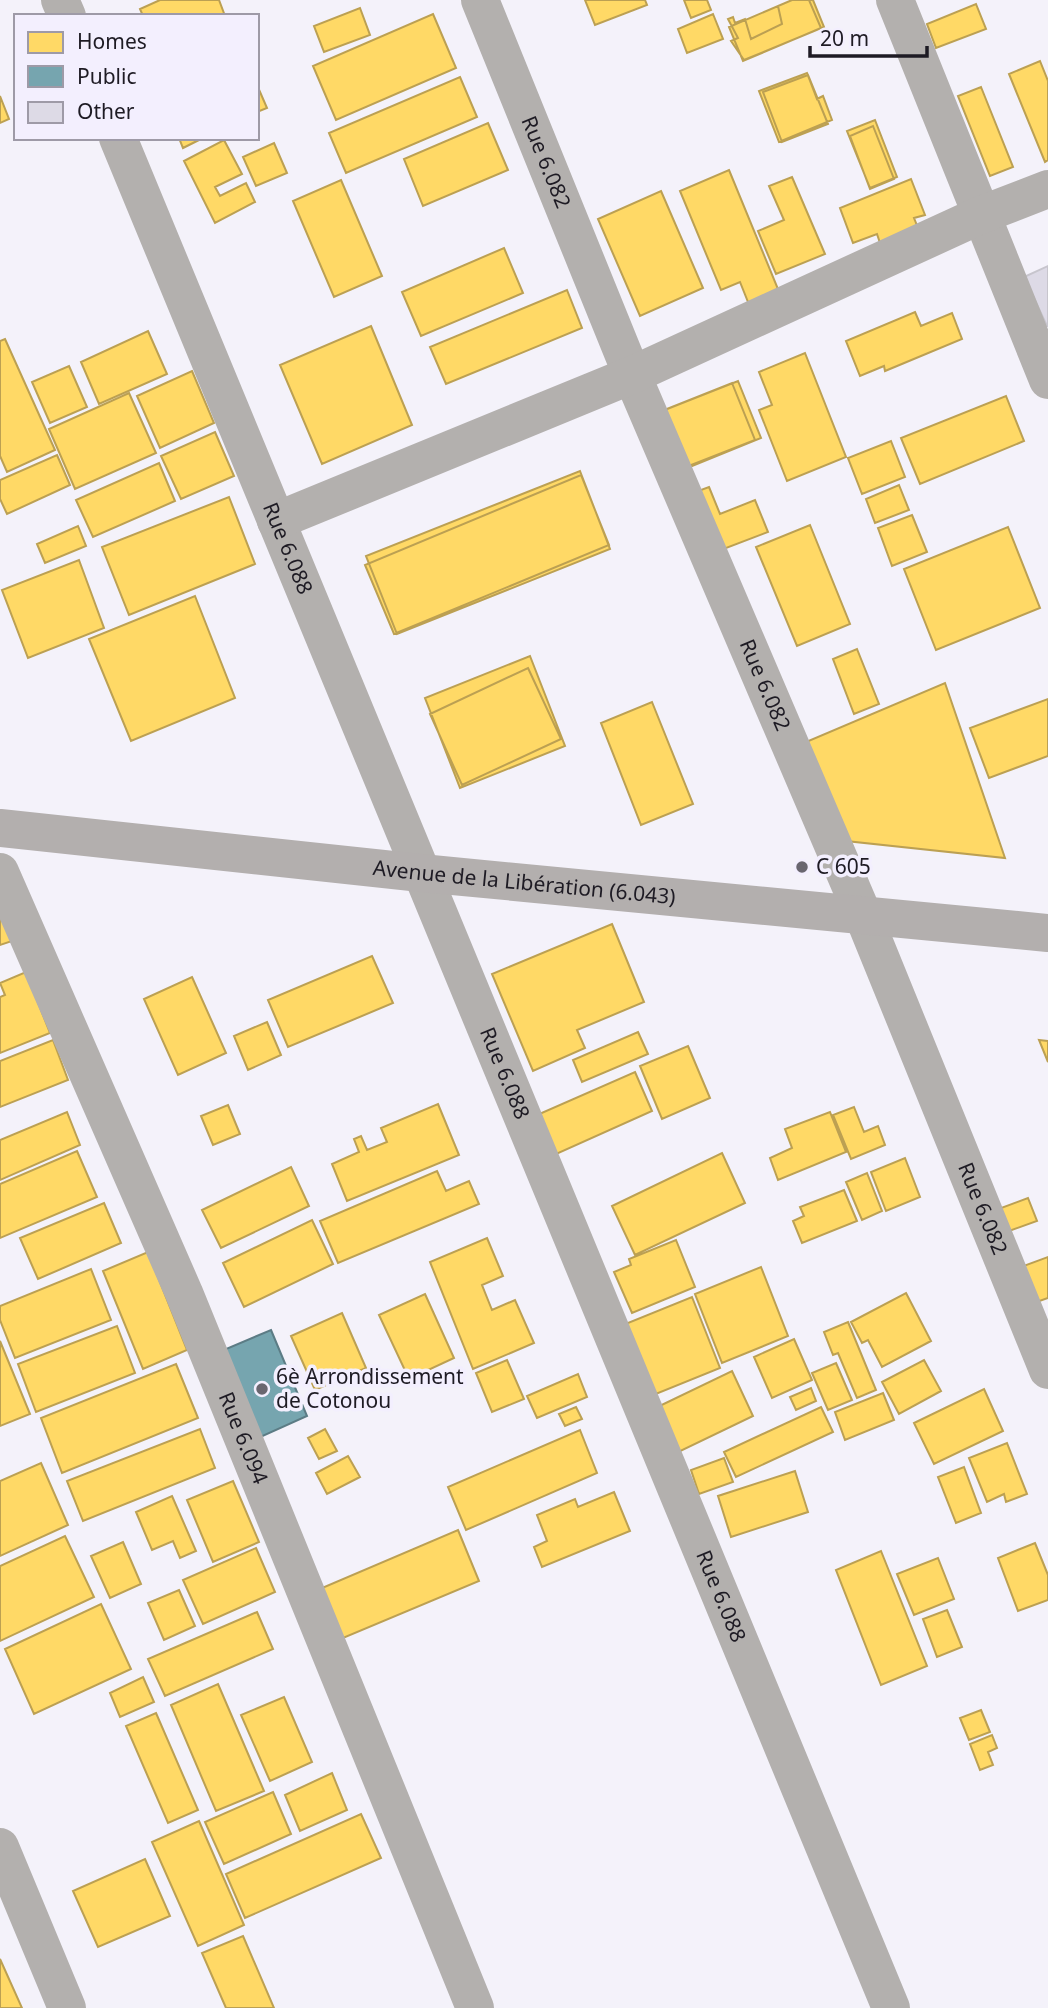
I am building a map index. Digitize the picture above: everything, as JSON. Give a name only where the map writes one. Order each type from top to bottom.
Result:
[{"type":"main road","name":"Avenue de la Libération (6.043)","points":[[0,828],[421,873],[1048,933]]},
{"type":"street","name":"Rue 6.082","points":[[480,0],[632,375],[863,915],[1048,1370]]},
{"type":"street","points":[[895,0],[1048,380]]},
{"type":"street","name":"Rue 6.088","points":[[119,140],[891,2008]]},
{"type":"street","points":[[276,521],[632,375],[983,214],[1048,189]]},
{"type":"street","name":"Rue 6.094","points":[[0,872],[184,1293],[475,2008]]},
{"type":"street","points":[[0,1847],[67,2008]]},
{"type":"building: Homes","points":[[160,0],[219,0],[224,14],[142,14],[140,9]]},
{"type":"building: Homes","points":[[585,0],[645,0],[647,5],[595,25]]},
{"type":"building: Homes","points":[[684,0],[707,0],[711,10],[691,18]]},
{"type":"building: Homes","points":[[792,0],[809,0],[821,28],[743,61],[729,27]]},
{"type":"building: Homes","points":[[792,0],[813,0],[824,27],[744,60],[731,41],[738,38],[728,19],[733,17],[735,23],[745,19],[751,39],[782,24],[778,6]]},
{"type":"building: Homes","points":[[976,4],[986,29],[936,48],[927,24]]},
{"type":"building: Homes","points":[[360,8],[370,35],[324,52],[314,26]]},
{"type":"building: Homes","points":[[433,14],[456,68],[336,120],[313,66]]},
{"type":"building: Homes","points":[[713,14],[723,39],[687,53],[678,29]]},
{"type":"building: Homes","points":[[1040,61],[1048,81],[1048,160],[1045,162],[1009,74]]},
{"type":"building: Homes","points":[[807,73],[817,99],[823,96],[832,120],[779,142],[759,91]]},
{"type":"building: Homes","points":[[808,75],[828,124],[782,142],[763,92]]},
{"type":"building: Homes","points":[[460,77],[477,117],[346,173],[329,133]]},
{"type":"building: Homes","points":[[981,87],[1013,167],[990,176],[958,96]]},
{"type":"building: Homes","points":[[259,90],[267,108],[259,111]]},
{"type":"building: Homes","points":[[0,96],[9,119],[0,123]]},
{"type":"building: Homes","points":[[875,120],[897,177],[870,188],[847,131]]},
{"type":"building: Homes","points":[[488,123],[508,170],[423,206],[404,159]]},
{"type":"building: Homes","points":[[873,126],[894,179],[870,189],[850,136]]},
{"type":"building: Homes","points":[[180,140],[199,140],[183,148]]},
{"type":"building: Homes","points":[[224,140],[242,174],[215,187],[220,196],[246,183],[255,202],[215,223],[184,161]]},
{"type":"building: Homes","points":[[274,143],[287,173],[256,186],[243,157]]},
{"type":"building: Homes","points":[[729,170],[780,294],[750,307],[740,282],[721,290],[680,191]]},
{"type":"building: Homes","points":[[792,177],[825,254],[776,274],[758,231],[784,220],[769,186]]},
{"type":"building: Homes","points":[[911,179],[925,215],[914,218],[918,228],[880,243],[877,234],[853,243],[840,208]]},
{"type":"building: Homes","points":[[341,180],[382,276],[334,297],[293,201]]},
{"type":"building: Homes","points":[[661,191],[703,288],[640,316],[598,219]]},
{"type":"building: Homes","points":[[504,248],[523,293],[421,336],[402,292]]},
{"type":"building: Homes","points":[[567,290],[582,328],[446,384],[430,347]]},
{"type":"building: Homes","points":[[915,312],[921,326],[952,313],[962,339],[885,371],[884,366],[860,376],[846,341]]},
{"type":"building: Homes","points":[[371,326],[412,425],[322,464],[280,365]]},
{"type":"building: Homes","points":[[148,331],[167,374],[99,404],[81,362]]},
{"type":"building: Homes","points":[[5,339],[55,450],[7,472],[0,456],[0,341]]},
{"type":"building: Homes","points":[[805,353],[846,457],[787,481],[759,410],[772,405],[759,372]]},
{"type":"building: Homes","points":[[69,366],[87,407],[50,423],[32,382]]},
{"type":"building: Homes","points":[[192,371],[214,423],[160,448],[137,396]]},
{"type":"building: Homes","points":[[738,381],[761,438],[680,471],[657,413]]},
{"type":"building: Homes","points":[[732,383],[755,440],[681,469],[659,412]]},
{"type":"building: Homes","points":[[129,393],[156,453],[75,489],[49,429]]},
{"type":"building: Homes","points":[[1006,396],[1024,441],[920,484],[901,438]]},
{"type":"building: Homes","points":[[215,432],[234,476],[181,499],[161,456]]},
{"type":"building: Homes","points":[[891,441],[905,477],[862,494],[848,458]]},
{"type":"building: Homes","points":[[57,455],[70,485],[7,514],[0,499],[0,480]]},
{"type":"building: Homes","points":[[159,463],[175,501],[93,537],[76,500]]},
{"type":"building: Homes","points":[[580,471],[610,549],[397,634],[366,556]]},
{"type":"building: Homes","points":[[581,475],[609,545],[394,634],[365,565]]},
{"type":"building: Homes","points":[[899,485],[909,510],[875,523],[866,499]]},
{"type":"building: Homes","points":[[709,487],[720,514],[755,500],[768,532],[713,553],[690,494]]},
{"type":"building: Homes","points":[[229,497],[255,564],[129,615],[102,547]]},
{"type":"building: Homes","points":[[912,515],[927,552],[892,566],[878,528]]},
{"type":"building: Homes","points":[[810,525],[850,624],[797,646],[756,547]]},
{"type":"building: Homes","points":[[78,526],[86,546],[45,563],[37,544]]},
{"type":"building: Homes","points":[[1008,527],[1040,608],[936,650],[904,569]]},
{"type":"building: Homes","points":[[79,560],[104,628],[28,658],[2,590]]},
{"type":"building: Homes","points":[[195,596],[235,698],[131,741],[89,639]]},
{"type":"building: Homes","points":[[857,649],[879,704],[854,714],[833,659]]},
{"type":"building: Homes","points":[[530,656],[565,746],[460,788],[425,698]]},
{"type":"building: Homes","points":[[528,668],[561,739],[462,785],[430,714]]},
{"type":"building: Homes","points":[[945,683],[1005,858],[846,841],[806,742]]},
{"type":"building: Homes","points":[[1048,699],[1048,756],[989,778],[970,728]]},
{"type":"building: Homes","points":[[652,702],[693,804],[641,825],[601,723]]},
{"type":"building: Homes","points":[[0,898],[21,938],[0,945]]},
{"type":"building: Homes","points":[[612,924],[644,1002],[577,1030],[585,1048],[533,1071],[492,974]]},
{"type":"building: Homes","points":[[372,956],[393,1003],[288,1047],[268,1000]]},
{"type":"building: Homes","points":[[26,972],[50,1033],[0,1053],[0,997],[5,995],[0,983]]},
{"type":"building: Homes","points":[[192,977],[226,1053],[178,1075],[144,999]]},
{"type":"building: Homes","points":[[267,1022],[281,1055],[248,1070],[234,1036]]},
{"type":"building: Homes","points":[[638,1032],[648,1054],[582,1082],[573,1060]]},
{"type":"building: Homes","points":[[53,1040],[68,1080],[0,1107],[0,1061]]},
{"type":"building: Homes","points":[[1039,1040],[1048,1041],[1048,1062]]},
{"type":"building: Homes","points":[[688,1046],[710,1098],[662,1119],[640,1066]]},
{"type":"building: Homes","points":[[635,1072],[652,1111],[554,1155],[537,1115]]},
{"type":"building: Homes","points":[[438,1104],[459,1155],[347,1201],[332,1164],[359,1152],[354,1139],[361,1136],[367,1150],[387,1142],[381,1128]]},
{"type":"building: Homes","points":[[228,1105],[240,1134],[213,1145],[201,1116]]},
{"type":"building: Homes","points":[[854,1107],[864,1132],[878,1126],[885,1145],[851,1159],[833,1115]]},
{"type":"building: Homes","points":[[67,1112],[80,1145],[0,1180],[0,1140]]},
{"type":"building: Homes","points":[[830,1112],[846,1152],[778,1180],[770,1158],[792,1148],[785,1129]]},
{"type":"building: Homes","points":[[77,1151],[97,1197],[0,1238],[0,1184]]},
{"type":"building: Homes","points":[[722,1153],[745,1203],[635,1255],[612,1206]]},
{"type":"building: Homes","points":[[905,1158],[920,1197],[886,1211],[871,1172]]},
{"type":"building: Homes","points":[[291,1167],[309,1206],[221,1248],[202,1210]]},
{"type":"building: Homes","points":[[437,1171],[446,1191],[469,1181],[479,1204],[338,1263],[320,1221]]},
{"type":"building: Homes","points":[[867,1173],[882,1211],[862,1220],[846,1182]]},
{"type":"building: Homes","points":[[844,1190],[857,1221],[802,1243],[793,1221],[804,1216],[800,1207]]},
{"type":"building: Homes","points":[[1028,1198],[1037,1221],[1009,1231],[1001,1208]]},
{"type":"building: Homes","points":[[104,1203],[121,1243],[38,1279],[20,1238]]},
{"type":"building: Homes","points":[[312,1220],[333,1264],[244,1307],[223,1263]]},
{"type":"building: Homes","points":[[487,1238],[503,1276],[482,1285],[492,1310],[515,1300],[534,1343],[473,1369],[430,1262]]},
{"type":"building: Homes","points":[[676,1240],[695,1287],[632,1313],[614,1272],[631,1265],[629,1259]]},
{"type":"building: Homes","points":[[148,1252],[187,1350],[143,1369],[103,1271]]},
{"type":"building: Homes","points":[[1048,1257],[1048,1298],[1031,1304],[1018,1268]]},
{"type":"building: Homes","points":[[761,1267],[788,1336],[722,1363],[695,1294]]},
{"type":"building: Homes","points":[[91,1269],[111,1320],[15,1358],[0,1320],[0,1306]]},
{"type":"building: Homes","points":[[906,1293],[931,1341],[882,1367],[868,1340],[862,1343],[851,1322]]},
{"type":"building: Homes","points":[[425,1294],[454,1358],[409,1379],[379,1315]]},
{"type":"building: Homes","points":[[692,1297],[720,1368],[641,1400],[613,1329]]},
{"type":"building: Homes","points":[[342,1313],[366,1368],[315,1390],[291,1336]]},
{"type":"building: Homes","points":[[848,1322],[876,1390],[857,1398],[838,1353],[833,1355],[824,1332]]},
{"type":"building: Homes","points":[[117,1326],[135,1373],[36,1412],[18,1364]]},
{"type":"building: Homes","points":[[794,1339],[812,1380],[772,1398],[754,1357]]},
{"type":"building: Homes","points":[[0,1341],[30,1414],[0,1426]]},
{"type":"building: Homes","points":[[507,1360],[524,1399],[492,1412],[476,1373]]},
{"type":"building: Homes","points":[[924,1360],[941,1391],[899,1414],[882,1382]]},
{"type":"building: Homes","points":[[836,1363],[852,1400],[828,1410],[812,1373]]},
{"type":"building: Homes","points":[[176,1364],[198,1418],[62,1473],[41,1418]]},
{"type":"building: Homes","points":[[732,1371],[753,1416],[668,1457],[647,1412]]},
{"type":"building: Homes","points":[[578,1374],[587,1397],[537,1418],[527,1396]]},
{"type":"building: Homes","points":[[811,1388],[816,1401],[796,1410],[790,1397]]},
{"type":"building: Homes","points":[[984,1389],[1003,1431],[934,1464],[914,1423]]},
{"type":"building: Homes","points":[[883,1393],[894,1420],[845,1440],[835,1412]]},
{"type":"building: Homes","points":[[576,1407],[582,1419],[565,1426],[559,1414]]},
{"type":"building: Homes","points":[[821,1407],[833,1432],[736,1477],[724,1452]]},
{"type":"building: Homes","points":[[200,1429],[215,1468],[83,1521],[67,1481]]},
{"type":"building: Homes","points":[[325,1429],[337,1451],[319,1459],[308,1438]]},
{"type":"building: Homes","points":[[580,1430],[597,1473],[466,1530],[448,1487]]},
{"type":"building: Homes","points":[[1007,1443],[1027,1494],[1006,1502],[1004,1494],[987,1502],[969,1458]]},
{"type":"building: Homes","points":[[348,1456],[360,1477],[327,1494],[316,1473]]},
{"type":"building: Homes","points":[[724,1458],[733,1482],[699,1494],[691,1470]]},
{"type":"building: Homes","points":[[41,1463],[68,1525],[0,1556],[0,1481]]},
{"type":"building: Homes","points":[[964,1467],[981,1513],[956,1523],[938,1477]]},
{"type":"building: Homes","points":[[795,1471],[808,1512],[731,1537],[718,1496]]},
{"type":"building: Homes","points":[[233,1481],[259,1542],[213,1562],[187,1500]]},
{"type":"building: Homes","points":[[614,1492],[630,1531],[542,1567],[534,1547],[547,1541],[537,1515],[575,1499],[578,1507]]},
{"type":"building: Homes","points":[[172,1496],[196,1551],[180,1558],[173,1541],[152,1550],[136,1512]]},
{"type":"building: Homes","points":[[458,1530],[479,1581],[343,1638],[322,1588]]},
{"type":"building: Homes","points":[[65,1536],[94,1597],[0,1641],[0,1566]]},
{"type":"building: Homes","points":[[123,1542],[141,1584],[110,1598],[91,1556]]},
{"type":"building: Homes","points":[[1035,1543],[1048,1575],[1048,1600],[1018,1611],[998,1558]]},
{"type":"building: Homes","points":[[256,1548],[275,1592],[203,1624],[183,1580]]},
{"type":"building: Homes","points":[[881,1551],[927,1666],[881,1685],[836,1570]]},
{"type":"building: Homes","points":[[938,1558],[954,1599],[914,1615],[897,1574]]},
{"type":"building: Homes","points":[[179,1590],[195,1626],[164,1640],[148,1603]]},
{"type":"building: Homes","points":[[101,1604],[131,1669],[34,1714],[5,1649]]},
{"type":"building: Homes","points":[[947,1610],[962,1647],[937,1657],[923,1619]]},
{"type":"building: Homes","points":[[257,1612],[273,1649],[165,1696],[148,1659]]},
{"type":"building: Homes","points":[[143,1677],[154,1702],[120,1717],[110,1693]]},
{"type":"building: Homes","points":[[218,1684],[264,1791],[216,1811],[171,1705]]},
{"type":"building: Homes","points":[[284,1697],[312,1762],[270,1781],[241,1715]]},
{"type":"building: Homes","points":[[981,1710],[990,1732],[969,1740],[960,1718]]},
{"type":"building: Homes","points":[[156,1713],[198,1810],[168,1823],[126,1726]]},
{"type":"building: Homes","points":[[992,1735],[997,1748],[988,1752],[993,1765],[980,1770],[970,1744]]},
{"type":"building: Homes","points":[[332,1773],[347,1810],[300,1831],[285,1795]]},
{"type":"building: Homes","points":[[273,1792],[291,1834],[224,1864],[205,1822]]},
{"type":"building: Homes","points":[[361,1814],[381,1858],[245,1918],[226,1874]]},
{"type":"building: Homes","points":[[199,1821],[244,1925],[198,1946],[152,1842]]},
{"type":"building: Homes","points":[[145,1859],[170,1916],[98,1947],[73,1891]]},
{"type":"building: Homes","points":[[243,1936],[274,2008],[226,2008],[202,1953]]},
{"type":"building: Homes","points":[[0,1959],[22,2008],[0,2008]]},
{"type":"building: Public","points":[[271,1330],[307,1416],[256,1439],[219,1352]]},
{"type":"building: Other","points":[[1048,266],[1048,326],[1047,326],[1024,277]]},
{"type":"place","name":"C 605","points":[[802,867]]},
{"type":"place","name":"6è Arrondissement de Cotonou","points":[[262,1389]]}]
